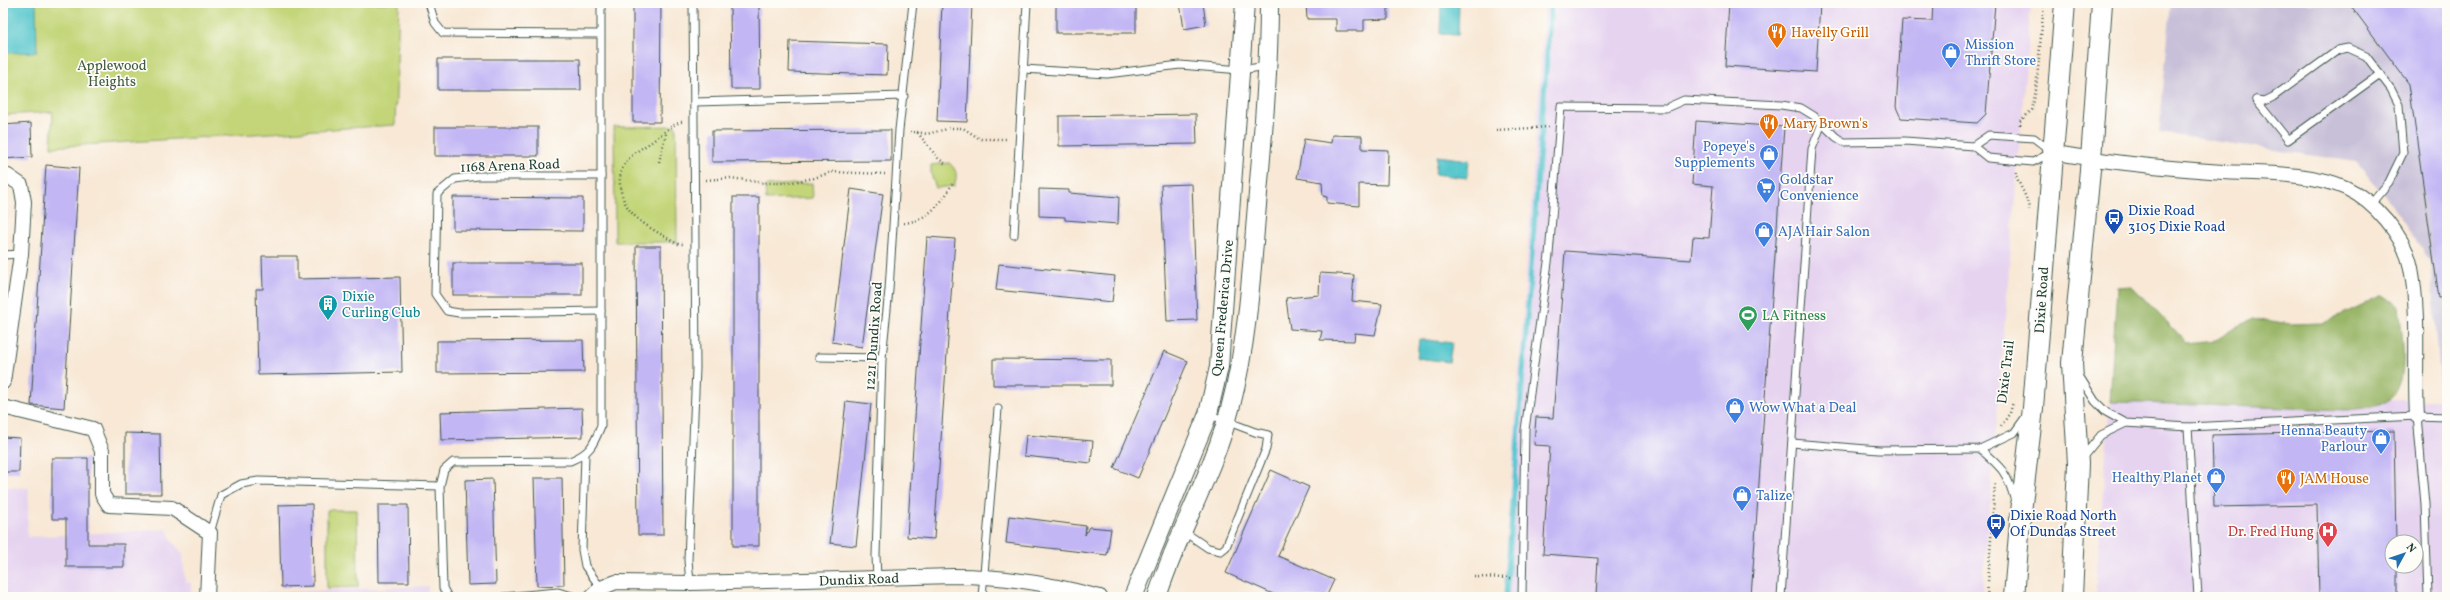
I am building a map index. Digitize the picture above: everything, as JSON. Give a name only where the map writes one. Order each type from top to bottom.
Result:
[{"type":"main road","name":"Dixie Road","points":[[2014,597],[2020,521],[2033,408],[2052,152],[2065,3]]},
{"type":"main road","points":[[2072,597],[2078,464],[2072,363],[2091,159],[2102,3]]},
{"type":"street","name":"Queen Frederica Drive","points":[[1133,597],[1208,414],[1219,367],[1224,319],[1245,3]]},
{"type":"street","name":"Queen Frederica Drive","points":[[1157,597],[1182,530],[1211,466],[1226,421],[1235,387],[1247,319],[1269,66],[1268,3]]},
{"type":"street","points":[[2052,152],[2130,165],[2282,175],[2331,182],[2347,188],[2370,205],[2394,233],[2403,248],[2411,267],[2415,324],[2417,416]]},
{"type":"street","points":[[3,176],[8,176],[21,185],[24,202],[21,254],[3,382]]},
{"type":"street","points":[[3,407],[93,429],[102,451],[102,494],[109,505],[172,508],[210,532],[207,597]]},
{"type":"street","name":"Dundix Road","points":[[596,593],[616,582],[690,583],[984,576],[1060,586],[1100,597]]},
{"type":"lane","points":[[429,3],[435,23],[443,33],[600,34]]},
{"type":"lane","points":[[596,593],[585,566],[582,550],[585,455],[595,439],[600,426],[601,3]]},
{"type":"lane","points":[[690,583],[688,560],[696,368],[693,3]]},
{"type":"lane","name":"1221 Dundix Road","points":[[877,578],[876,556],[882,358],[897,174],[899,130],[904,96],[913,3]]},
{"type":"lane","points":[[1014,235],[1018,138],[1028,3]]},
{"type":"lane","points":[[2370,205],[2390,182],[2403,153],[2399,104],[2380,74],[2366,56],[2348,48],[2338,50],[2273,97],[2265,101],[2256,100],[2288,140],[2380,74]]},
{"type":"lane","points":[[1023,69],[1107,74],[1180,65],[1241,70],[1269,66]]},
{"type":"lane","points":[[695,102],[904,96]]},
{"type":"lane","points":[[1522,597],[1525,430],[1549,255],[1561,106],[1666,108],[1677,102],[1689,100],[1781,105],[1801,108],[1822,123],[1844,142],[1905,141],[1974,146],[1988,158],[2033,162],[2052,152],[2034,138],[1989,135],[1974,146]]},
{"type":"lane","points":[[1780,597],[1812,149],[1822,123]]},
{"type":"lane","name":"1168 Arena Road","points":[[601,176],[478,176],[455,179],[444,186],[437,194],[435,294],[447,311],[459,313],[601,311]]},
{"type":"lane","points":[[3,254],[21,254]]},
{"type":"lane","points":[[819,357],[882,358]]},
{"type":"lane","points":[[2072,363],[2095,401],[2106,412],[2126,423],[2188,427],[2417,416],[2447,417]]},
{"type":"lane","points":[[1792,443],[1879,450],[1980,449],[1998,442],[2014,433],[2033,408]]},
{"type":"lane","points":[[982,597],[998,409]]},
{"type":"lane","points":[[1182,530],[1208,548],[1221,551],[1226,547],[1266,449],[1268,435],[1255,432],[1208,414]]},
{"type":"lane","points":[[2417,416],[2425,504],[2428,597]]},
{"type":"lane","points":[[2078,464],[2101,436],[2126,423]]},
{"type":"lane","points":[[2188,427],[2198,597]]},
{"type":"lane","points":[[1980,449],[1996,462],[2009,480],[2020,521]]},
{"type":"lane","points":[[448,597],[443,588],[440,486],[444,470],[453,462],[570,461],[585,455]]},
{"type":"lane","points":[[210,532],[221,495],[241,484],[258,481],[440,486]]},
{"type":"lane","points":[[503,597],[558,592],[576,597]]},
{"type":"path","points":[[2020,125],[2020,121],[2032,110],[2036,90],[2044,3]]},
{"type":"path","points":[[695,120],[676,123],[666,133],[641,148],[625,163],[620,179],[621,196],[628,209],[645,225],[677,244],[695,244]]},
{"type":"path","points":[[1496,130],[1534,126],[1548,127]]},
{"type":"path","points":[[899,130],[927,134],[951,128],[963,128],[980,139],[1018,138]]},
{"type":"path","points":[[917,132],[938,158],[947,165]]},
{"type":"path","points":[[659,162],[666,133]]},
{"type":"path","points":[[695,181],[731,178],[764,183],[788,183],[814,178],[832,172],[897,174]]},
{"type":"path","points":[[2016,174],[2028,202],[2028,218]]},
{"type":"path","points":[[893,224],[911,222],[924,216],[940,203],[952,184]]},
{"type":"path","name":"Dixie Trail","points":[[1998,442],[1999,430],[2010,414],[2015,398]]},
{"type":"path","points":[[1987,597],[1996,462]]},
{"type":"path","points":[[1474,577],[1512,578]]},
{"type":"shaded area","points":[[1545,3],[2031,3],[1982,597],[1503,597]]},
{"type":"shaded area","points":[[2171,3],[2447,3],[2447,382],[2440,382],[2431,262],[2392,205],[2356,162],[2159,133]]},
{"type":"shaded area","points":[[2447,400],[2447,597],[2095,597],[2110,402]]},
{"type":"shaded area","points":[[3,487],[29,488],[27,537],[167,529],[172,541],[183,554],[185,582],[191,583],[191,597],[3,597]]},
{"type":"shaded area","points":[[428,586],[427,597],[234,597],[234,594]]},
{"type":"green space","name":"Applewood Heights","points":[[3,3],[399,3],[395,125],[51,147],[53,112],[3,115]]},
{"type":"green space","points":[[676,126],[677,242],[615,242],[614,127]]},
{"type":"green space","points":[[949,163],[954,168],[956,174],[954,186],[936,188],[931,174],[931,165]]},
{"type":"green space","points":[[812,183],[813,198],[766,200],[765,186]]},
{"type":"green space","points":[[2132,286],[2186,343],[2216,340],[2252,318],[2290,324],[2324,323],[2383,295],[2399,306],[2403,362],[2402,376],[2398,389],[2390,399],[2379,405],[2346,410],[2110,402],[2117,287]]},
{"type":"green space","points":[[327,510],[357,510],[358,587],[327,588]]},
{"type":"water","points":[[3,3],[36,3],[37,52],[4,53]]},
{"type":"water","points":[[1441,3],[1459,3],[1458,35],[1440,34]]},
{"type":"water","points":[[1437,156],[1469,160],[1467,178],[1435,174]]},
{"type":"water","points":[[1419,339],[1452,343],[1449,362],[1417,358]]},
{"type":"building","points":[[633,3],[661,3],[660,122],[633,122]]},
{"type":"building","points":[[730,3],[759,3],[760,89],[731,89]]},
{"type":"building","points":[[942,3],[972,3],[967,122],[937,121]]},
{"type":"building","points":[[1056,3],[1136,3],[1136,33],[1056,33]]},
{"type":"building","points":[[1180,3],[1203,3],[1206,25],[1184,29]]},
{"type":"building","points":[[1306,3],[1388,3],[1388,19],[1364,20],[1364,31],[1336,31],[1336,19],[1307,19]]},
{"type":"building","points":[[1729,3],[1820,3],[1816,72],[1725,66]]},
{"type":"building","points":[[1933,3],[1995,3],[1986,114],[1977,123],[1901,118],[1896,107],[1902,20],[1932,21]]},
{"type":"building","points":[[2349,3],[2447,3],[2447,297],[2439,298],[2409,84]]},
{"type":"building","points":[[790,41],[888,44],[887,75],[789,72]]},
{"type":"building","points":[[438,59],[580,59],[581,90],[438,90]]},
{"type":"building","points":[[1196,114],[1197,144],[1059,146],[1059,116]]},
{"type":"building","points":[[1696,121],[1784,127],[1751,597],[1596,597],[1598,558],[1543,554],[1550,446],[1534,445],[1536,417],[1553,418],[1565,251],[1691,260],[1693,237],[1709,238],[1713,186],[1692,184]]},
{"type":"building","points":[[31,123],[32,157],[3,159],[3,125]]},
{"type":"building","points":[[435,127],[538,127],[538,156],[435,156]]},
{"type":"building","points":[[891,130],[891,161],[712,162],[712,131]]},
{"type":"building","points":[[1332,135],[1362,136],[1362,149],[1388,150],[1387,185],[1359,184],[1359,206],[1327,203],[1327,197],[1323,196],[1322,182],[1297,178],[1304,139],[1331,143]]},
{"type":"building","points":[[46,165],[79,168],[64,408],[31,405]]},
{"type":"building","points":[[1192,184],[1197,320],[1167,321],[1161,185]]},
{"type":"building","points":[[851,189],[883,194],[862,347],[832,342]]},
{"type":"building","points":[[1039,189],[1069,190],[1069,193],[1119,197],[1118,224],[1065,220],[1065,217],[1039,216]]},
{"type":"building","points":[[453,197],[583,198],[583,231],[453,230]]},
{"type":"building","points":[[733,197],[759,197],[759,546],[733,546]]},
{"type":"building","points":[[927,237],[955,239],[934,539],[907,537]]},
{"type":"building","points":[[636,246],[661,246],[663,535],[638,535]]},
{"type":"building","name":"Dixie Curling Club","points":[[262,256],[297,256],[297,279],[400,277],[402,372],[258,375],[256,289],[263,289]]},
{"type":"building","points":[[453,263],[582,263],[582,295],[453,295]]},
{"type":"building","points":[[999,264],[1115,276],[1112,302],[996,290]]},
{"type":"building","points":[[1320,273],[1354,275],[1352,301],[1382,304],[1375,335],[1355,333],[1354,341],[1320,340],[1322,331],[1290,329],[1286,298],[1319,295]]},
{"type":"building","points":[[583,340],[584,372],[437,373],[437,341]]},
{"type":"building","points":[[1164,351],[1188,361],[1138,478],[1114,468]]},
{"type":"building","points":[[993,359],[1111,360],[1111,385],[993,385]]},
{"type":"building","points":[[846,401],[871,404],[856,546],[830,543]]},
{"type":"building","points":[[582,408],[583,437],[441,440],[440,412]]},
{"type":"building","points":[[2394,431],[2396,534],[2384,534],[2384,574],[2397,574],[2397,597],[2319,597],[2317,505],[2214,507],[2212,435]]},
{"type":"building","points":[[125,433],[160,434],[161,494],[125,494]]},
{"type":"building","points":[[1026,435],[1093,441],[1091,463],[1024,456]]},
{"type":"building","points":[[3,437],[20,438],[19,472],[3,472]]},
{"type":"building","points":[[52,458],[88,458],[88,544],[124,544],[124,567],[66,567],[66,519],[52,519]]},
{"type":"building","points":[[1271,470],[1309,487],[1278,556],[1334,580],[1326,597],[1280,597],[1226,573]]},
{"type":"building","points":[[534,478],[562,478],[564,585],[537,586]]},
{"type":"building","points":[[493,479],[496,584],[468,585],[465,480]]},
{"type":"building","points":[[312,504],[313,586],[281,587],[279,505]]},
{"type":"building","points":[[378,505],[408,505],[409,582],[379,582]]},
{"type":"building","points":[[1009,516],[1086,526],[1085,535],[1089,527],[1111,529],[1107,555],[1006,543]]},
{"type":"waterway","points":[[1506,597],[1551,3]]},
{"type":"place","name":"Havelly Grill","points":[[1777,49]]},
{"type":"place","name":"Mission Thrift Store","points":[[1951,69]]},
{"type":"place","name":"Mary Brown's","points":[[1769,140]]},
{"type":"place","name":"Popeye's Supplements","points":[[1769,171]]},
{"type":"place","name":"Goldstar Convenience","points":[[1766,204]]},
{"type":"place","name":"Dixie Road 3105 Dixie Road","points":[[2114,235]]},
{"type":"place","name":"AJA Hair Salon","points":[[1764,248]]},
{"type":"place","name":"Dixie Curling Club","points":[[328,321]]},
{"type":"place","name":"LA Fitness","points":[[1748,332]]},
{"type":"place","name":"Wow What a Deal","points":[[1735,424]]},
{"type":"place","name":"Henna Beauty Parlour","points":[[2381,455]]},
{"type":"place","name":"Healthy Planet","points":[[2216,494]]},
{"type":"place","name":"JAM House","points":[[2286,495]]},
{"type":"place","name":"Talize","points":[[1742,512]]},
{"type":"place","name":"Dixie Road North Of Dundas Street","points":[[1996,540]]},
{"type":"place","name":"Dr. Fred Hung","points":[[2328,548]]}]
